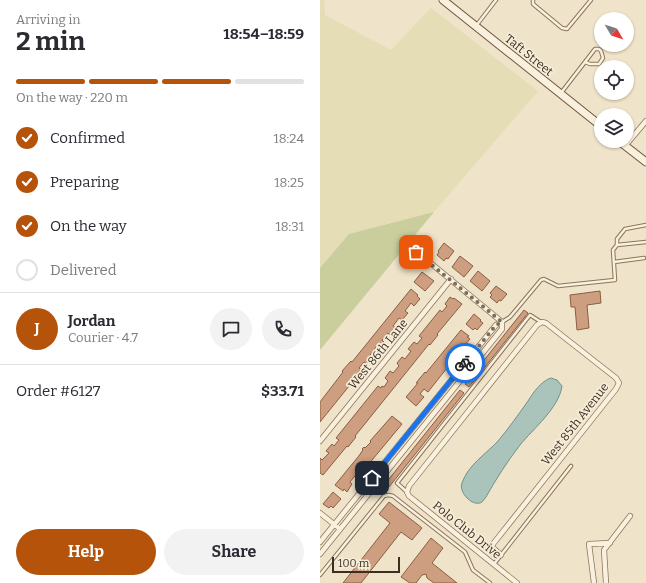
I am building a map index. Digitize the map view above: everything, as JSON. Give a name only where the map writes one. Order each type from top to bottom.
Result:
[{"type":"main road","name":"Taft Street","points":[[443,0],[594,121]]},
{"type":"main road","points":[[628,148],[646,162]]},
{"type":"street","points":[[634,132],[646,121]]},
{"type":"street","points":[[320,554],[502,329],[502,322],[405,242]]},
{"type":"street","name":"West 86th Lane","points":[[320,441],[451,279]]},
{"type":"street","points":[[320,542],[496,325],[502,322]]},
{"type":"street","points":[[407,492],[409,486],[536,326],[542,322]]},
{"type":"street","name":"West 85th Avenue","points":[[501,555],[492,547],[493,544],[616,389],[619,383],[616,378],[546,323],[542,322]]},
{"type":"street","name":"Polo Club Drive","points":[[407,492],[409,496],[517,583]]},
{"type":"street","points":[[320,513],[340,529]]},
{"type":"street","points":[[606,583],[604,550],[630,516]]},
{"type":"street","points":[[594,583],[589,544],[610,543]]},
{"type":"lane","points":[[475,26],[496,0]]},
{"type":"lane","points":[[534,0],[533,4],[562,28],[567,29],[591,0]]},
{"type":"lane","points":[[560,94],[595,49],[602,51],[603,58],[599,64],[590,64],[585,62]]},
{"type":"lane","points":[[502,322],[510,317],[541,280],[544,279],[558,286],[615,280],[613,250],[617,245],[617,239],[625,229],[646,225]]},
{"type":"lane","points":[[617,245],[646,242]]},
{"type":"lane","points":[[614,262],[644,258]]},
{"type":"lane","points":[[407,492],[397,483],[530,315],[542,322]]},
{"type":"lane","points":[[494,565],[571,466]]},
{"type":"lane","points":[[320,575],[384,496],[389,494],[394,496],[465,552],[473,570],[490,583]]},
{"type":"shaded area","points":[[320,0],[324,0],[325,15],[391,50],[431,8],[538,91],[434,212],[349,234],[320,268]]},
{"type":"green space","points":[[434,212],[320,350],[320,268],[349,234]]},
{"type":"water","points":[[551,378],[557,380],[562,386],[560,394],[551,410],[515,451],[483,501],[475,503],[471,501],[464,495],[461,487],[468,471],[498,441],[532,394],[544,382]]},
{"type":"building","points":[[444,243],[454,251],[448,259],[446,258],[444,261],[437,255]]},
{"type":"building","points":[[460,256],[473,266],[464,277],[452,267]]},
{"type":"building","points":[[478,271],[490,281],[482,291],[470,281]]},
{"type":"building","points":[[422,272],[434,281],[425,291],[414,282]]},
{"type":"building","points":[[496,286],[507,294],[497,303],[490,297],[492,295],[490,293]]},
{"type":"building","points":[[411,289],[420,299],[414,306],[411,303],[405,311],[408,313],[402,320],[399,318],[393,326],[396,328],[390,335],[388,333],[382,340],[384,342],[378,349],[376,347],[370,355],[372,357],[367,364],[364,362],[359,368],[362,370],[320,422],[320,402],[343,372],[342,371],[351,361],[352,362]]},
{"type":"building","points":[[600,291],[601,303],[587,305],[589,328],[577,330],[575,307],[571,307],[570,295]]},
{"type":"building","points":[[450,297],[462,304],[355,436],[356,437],[348,447],[347,446],[323,475],[320,473],[320,458],[322,460],[329,453],[326,451],[332,444],[334,446],[339,440],[336,438],[378,386],[381,388],[382,386],[384,387],[388,381],[385,378],[390,371],[393,373],[399,366],[397,363],[402,357],[405,359],[411,351],[408,349],[414,342],[417,344],[422,338],[419,336],[440,310],[442,312],[447,306],[445,304]]},
{"type":"building","points":[[524,310],[528,313],[469,387],[465,384]]},
{"type":"building","points":[[474,314],[483,323],[477,330],[475,328],[473,330],[466,324]]},
{"type":"building","points":[[461,330],[469,336],[467,337],[470,339],[464,346],[462,344],[457,350],[456,352],[458,354],[428,392],[424,389],[420,394],[424,397],[416,406],[406,397]]},
{"type":"building","points":[[460,390],[464,393],[389,487],[385,484]]},
{"type":"building","points":[[392,416],[402,424],[358,477],[356,475],[354,477],[350,482],[352,484],[347,492],[344,489],[343,491],[335,485],[358,457],[363,450],[362,449],[371,442],[370,441]]},
{"type":"building","points":[[333,492],[341,499],[333,508],[331,506],[329,508],[323,504]]},
{"type":"building","points":[[389,502],[422,528],[412,540],[401,532],[361,583],[343,583],[390,523],[379,514]]},
{"type":"building","points":[[431,538],[443,548],[432,563],[457,583],[434,583],[427,578],[426,574],[422,575],[416,583],[410,583],[401,577]]},
{"type":"way so far","points":[[416,252],[498,317],[502,322],[496,325],[465,363]]},
{"type":"route","points":[[372,478],[465,363]]}]
